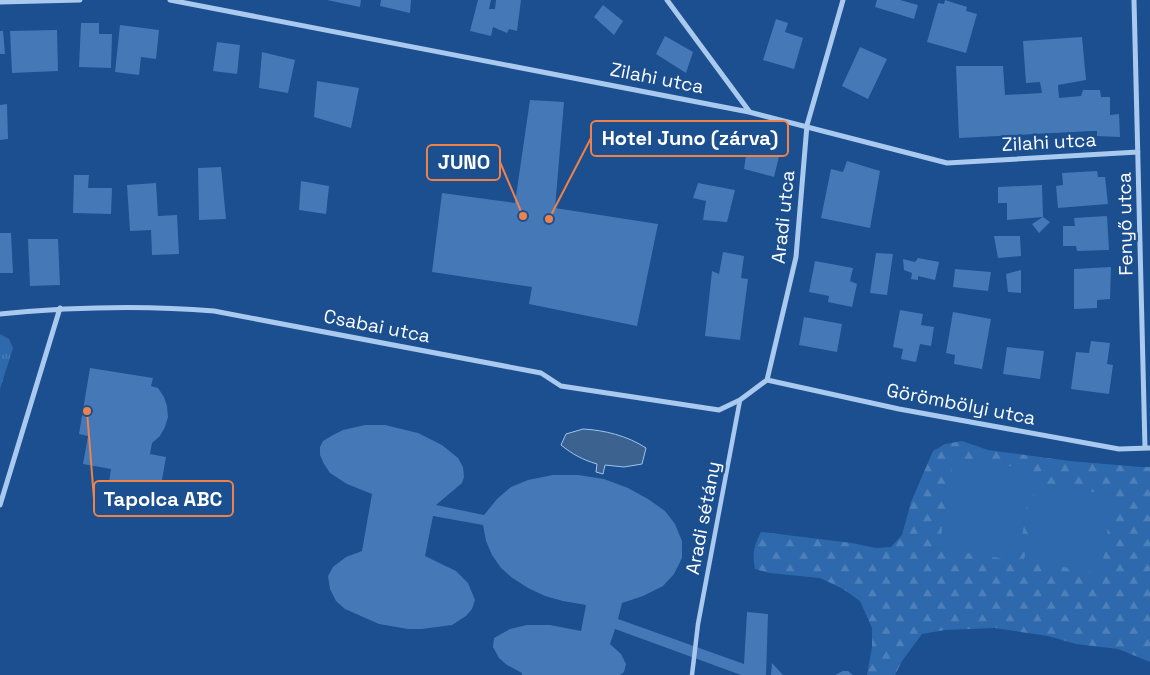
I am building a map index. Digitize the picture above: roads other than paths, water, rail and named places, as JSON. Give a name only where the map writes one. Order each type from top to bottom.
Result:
[{"type":"street","points":[[0,2],[80,0]]},
{"type":"street","name":"Zilahi utca","points":[[170,0],[749,112],[947,163],[1138,152]]},
{"type":"street","points":[[667,0],[749,112]]},
{"type":"street","name":"Aradi utca","points":[[767,380],[796,256],[807,126],[843,0]]},
{"type":"street","name":"Fenyő utca","points":[[1134,0],[1147,448]]},
{"type":"street","name":"Csabai utca","points":[[0,314],[60,308],[168,307],[214,311],[541,373],[561,386],[719,410],[740,400]]},
{"type":"street","points":[[0,505],[60,308]]},
{"type":"street","points":[[740,400],[767,380]]},
{"type":"street","name":"Görömbölyi utca","points":[[767,380],[899,409],[1119,449],[1147,448]]},
{"type":"street","name":"Aradi sétány","points":[[692,675],[698,624],[740,400]]},
{"type":"place","name":"JUNO","points":[[523,216]]},
{"type":"place","name":"Hotel Juno (zárva)","points":[[549,219]]},
{"type":"place","name":"Tapolca ABC","points":[[87,411]]}]
